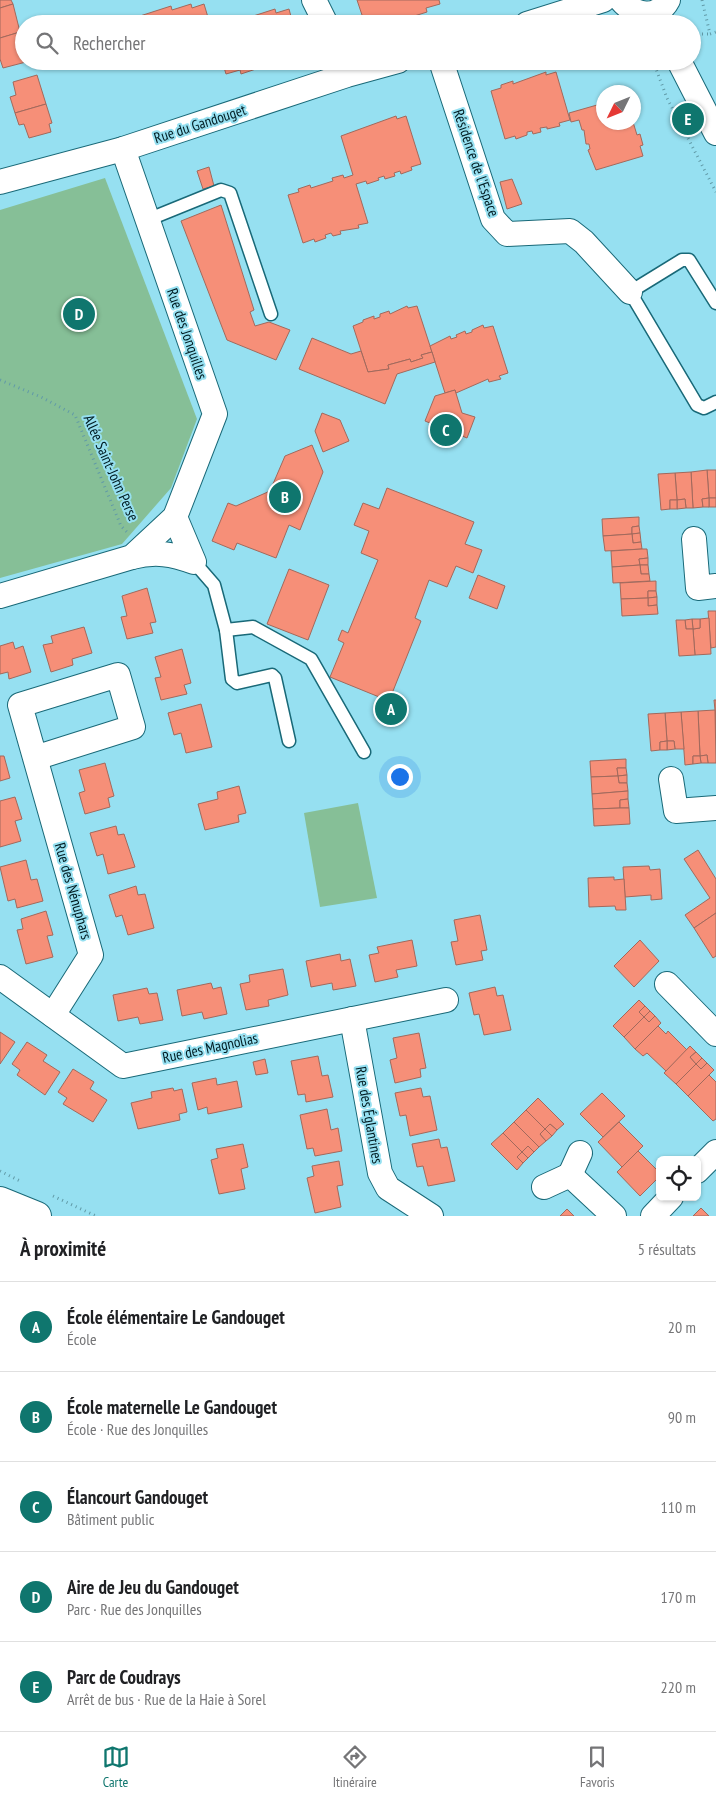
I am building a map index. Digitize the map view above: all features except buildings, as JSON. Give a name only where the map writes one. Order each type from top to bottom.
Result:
[{"type":"street","points":[[314,0],[322,15]]},
{"type":"street","points":[[555,15],[604,0]]},
{"type":"street","points":[[621,0],[630,10],[642,14],[661,12]]},
{"type":"street","name":"Rue du Gandouget","points":[[0,182],[122,149],[339,70]]},
{"type":"street","name":"Résidence de l'Espace","points":[[444,70],[493,219],[507,234],[570,231],[584,242],[630,292]]},
{"type":"street","points":[[684,70],[716,133]]},
{"type":"street","name":"Rue des Jonquilles","points":[[122,149],[215,414],[175,517],[137,552]]},
{"type":"street","points":[[175,517],[194,562]]},
{"type":"street","points":[[694,539],[698,588],[716,586]]},
{"type":"street","name":"Rue des Jonquilles","points":[[0,596],[137,552],[163,553],[194,562]]},
{"type":"street","name":"Rue des Nénuphars","points":[[35,758],[133,727],[118,675],[20,706],[35,758],[92,955],[53,1015]]},
{"type":"street","points":[[672,779],[676,811],[716,808]]},
{"type":"street","name":"Rue des Magnolias","points":[[0,977],[123,1066],[446,1000]]},
{"type":"street","points":[[667,984],[716,1034]]},
{"type":"street","name":"Rue des Églantines","points":[[352,1019],[380,1173],[388,1188],[431,1216]]},
{"type":"street","points":[[701,1167],[716,1152]]},
{"type":"street","points":[[544,1187],[570,1175],[580,1154]]},
{"type":"street","points":[[570,1175],[614,1216]]},
{"type":"street","points":[[0,1201],[38,1216]]},
{"type":"street","points":[[653,1216],[667,1201]]},
{"type":"lane","points":[[148,220],[221,190],[230,193],[271,314]]},
{"type":"lane","points":[[716,303],[689,260],[682,260],[630,292],[697,405],[704,408],[716,402]]},
{"type":"lane","points":[[194,562],[214,585],[226,630],[232,680],[237,683],[272,675],[275,678],[289,741]]},
{"type":"lane","points":[[226,630],[252,627],[311,659],[364,752]]},
{"type":"path","points":[[702,0],[710,34]]},
{"type":"path","points":[[701,34],[716,32]]},
{"type":"path","points":[[656,70],[667,98],[716,192]]},
{"type":"path","name":"Allée Saint-John Perse","points":[[0,380],[41,397],[75,415],[121,526],[137,552]]},
{"type":"green space","points":[[105,178],[197,419],[171,488],[122,544],[0,578],[0,210]]},
{"type":"green space","points":[[358,803],[377,898],[320,907],[304,813]]},
{"type":"place","name":"Parc de Coudrays","points":[[688,119]]},
{"type":"place","name":"Aire de Jeu du Gandouget","points":[[79,314]]},
{"type":"place","name":"Élancourt Gandouget","points":[[446,430]]},
{"type":"place","name":"École maternelle Le Gandouget","points":[[285,497]]},
{"type":"place","name":"École élémentaire Le Gandouget","points":[[391,709]]}]
